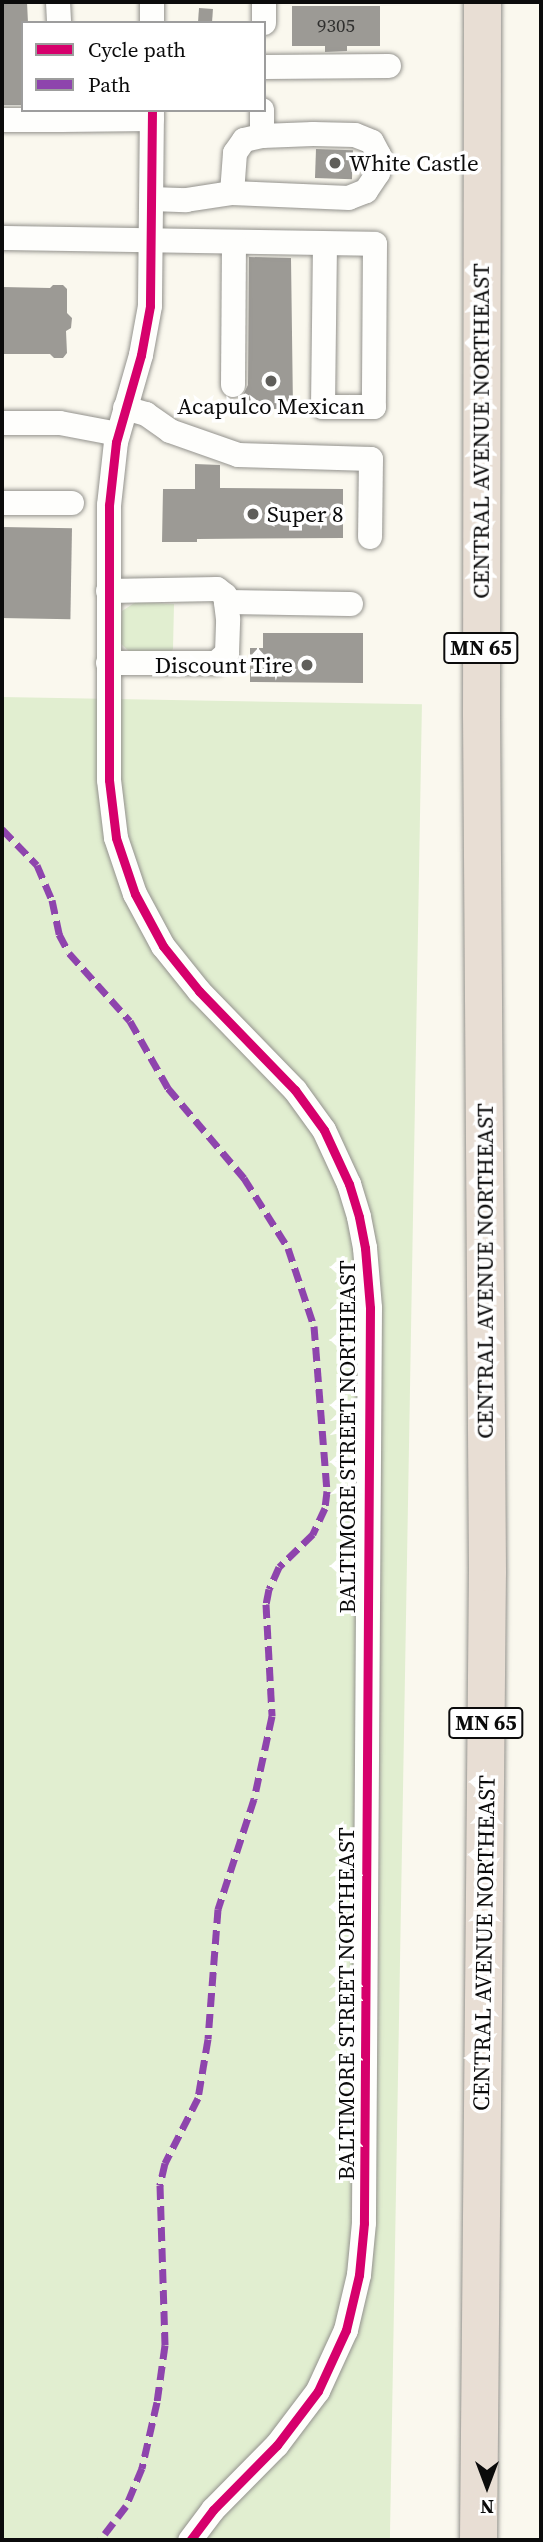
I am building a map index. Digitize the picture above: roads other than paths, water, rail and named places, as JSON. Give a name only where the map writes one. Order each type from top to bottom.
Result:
[{"type":"highway","name":"CENTRAL AVENUE NORTHEAST","points":[[478,13],[487,1586],[478,2540]]},
{"type":"street","points":[[58,2],[59,21]]},
{"type":"street","points":[[152,2],[152,21]]},
{"type":"street","points":[[264,2],[264,21]]},
{"type":"street","points":[[266,67],[389,66]]},
{"type":"street","points":[[262,112],[262,135]]},
{"type":"street","points":[[2,120],[61,115],[152,115]]},
{"type":"street","name":"BALTIMORE STREET NORTHEAST","points":[[152,115],[152,276],[146,330],[118,434],[109,505],[111,809],[123,863],[135,894],[163,946],[183,973],[295,1090],[324,1130],[352,1195],[365,1248],[368,1279],[364,2223],[359,2275],[346,2330],[318,2391],[277,2445],[213,2511],[190,2540]]},
{"type":"street","points":[[152,199],[186,200],[232,193],[349,198],[366,191],[378,173],[379,155],[372,142],[355,135],[262,135],[244,140],[238,146],[232,193]]},
{"type":"street","points":[[2,238],[375,244],[374,407],[323,407],[325,244]]},
{"type":"street","points":[[233,386],[234,242]]},
{"type":"street","points":[[125,408],[146,414],[170,431],[238,455],[371,458],[370,537]]},
{"type":"street","points":[[2,423],[60,424],[118,434]]},
{"type":"street","points":[[2,503],[72,503]]},
{"type":"street","points":[[108,591],[217,589],[225,595],[227,653],[216,663],[108,663]]},
{"type":"street","points":[[226,602],[351,604]]},
{"type":"place","name":"White Castle","points":[[335,163]]},
{"type":"place","name":"Acapulco Mexican","points":[[271,381]]},
{"type":"place","name":"Super 8","points":[[253,514]]},
{"type":"place","name":"Discount Tire","points":[[307,665]]}]
